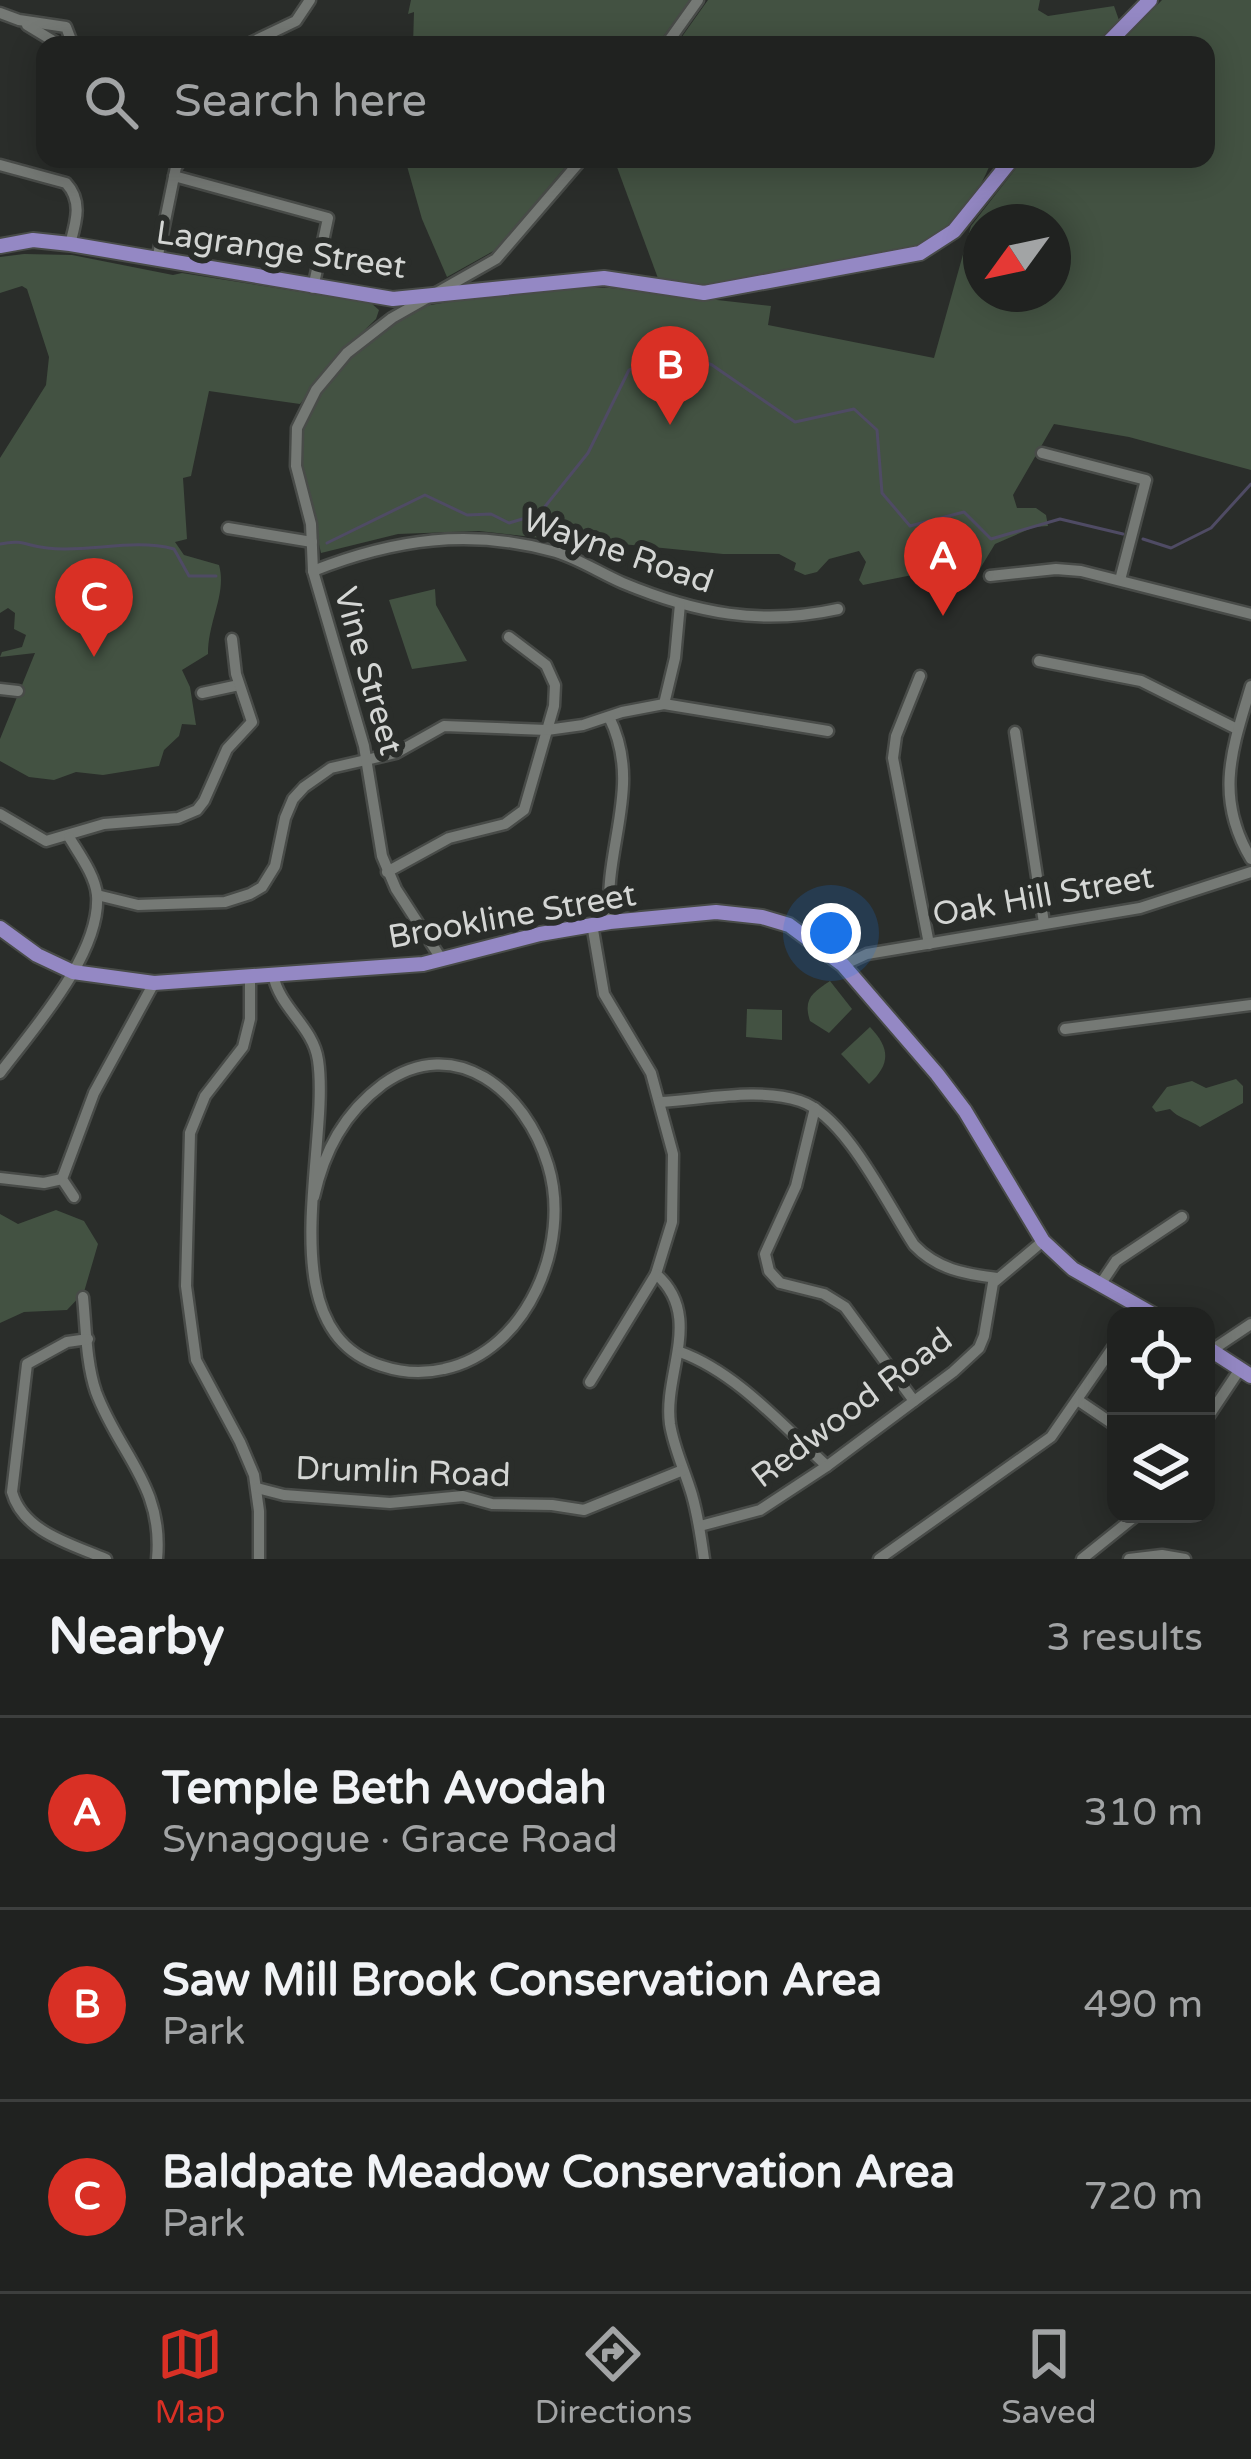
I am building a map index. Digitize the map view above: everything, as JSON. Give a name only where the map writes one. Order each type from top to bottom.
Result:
[{"type":"main road","points":[[1115,36],[1150,0]]},
{"type":"main road","name":"Lagrange Street","points":[[0,246],[33,240],[70,244],[375,297],[428,297],[610,278],[704,293],[904,258],[946,238],[1004,168]]},
{"type":"main road","points":[[477,271],[475,282],[483,290]]},
{"type":"main road","name":"Brookline Street","points":[[0,928],[37,955],[73,972],[154,982],[442,960],[610,922],[716,913],[762,917],[803,934],[843,965],[952,1092],[1043,1241],[1059,1258],[1131,1307]]},
{"type":"main road","points":[[1215,1352],[1246,1372]]},
{"type":"street","points":[[263,36],[296,20],[310,0]]},
{"type":"street","points":[[672,36],[698,0]]},
{"type":"street","points":[[0,13],[66,27],[69,36]]},
{"type":"street","points":[[20,20],[46,36]]},
{"type":"street","points":[[0,164],[67,183],[77,201],[70,244]]},
{"type":"street","points":[[157,260],[175,168]]},
{"type":"street","points":[[185,168],[328,218],[313,287]]},
{"type":"street","name":"Vine Street","points":[[442,960],[387,872],[368,760],[313,571],[312,542],[296,466],[297,428],[326,376],[379,326],[477,271],[509,247],[575,168]]},
{"type":"street","points":[[375,297],[383,309],[379,326]]},
{"type":"street","points":[[1042,453],[1146,480],[1120,580]]},
{"type":"street","points":[[228,528],[312,542]]},
{"type":"street","name":"Wayne Road","points":[[313,571],[404,542],[469,536],[560,553],[680,604],[737,617],[776,619],[838,608]]},
{"type":"street","points":[[990,576],[1056,569],[1120,580],[1251,614]]},
{"type":"street","points":[[664,704],[680,604]]},
{"type":"street","points":[[387,872],[449,838],[506,824],[524,810],[554,706],[551,674],[534,652],[508,637]]},
{"type":"street","points":[[0,814],[36,838],[55,841],[104,824],[178,818],[197,810],[227,749],[252,722],[239,685],[232,639]]},
{"type":"street","points":[[1039,661],[1141,682],[1237,730]]},
{"type":"street","points":[[920,676],[896,736],[893,758],[929,944]]},
{"type":"street","points":[[202,693],[239,685]]},
{"type":"street","points":[[1251,686],[1230,769],[1234,824],[1251,859]]},
{"type":"street","points":[[0,689],[18,691]]},
{"type":"street","points":[[97,896],[138,904],[225,902],[250,894],[262,886],[275,866],[293,799],[332,768],[396,753],[454,724],[520,732],[547,730],[664,704],[828,731]]},
{"type":"street","points":[[609,717],[623,752],[625,785],[608,874],[610,922]]},
{"type":"street","points":[[1015,732],[1044,923]]},
{"type":"street","points":[[0,1073],[73,972],[86,940],[97,896],[69,837]]},
{"type":"street","name":"Oak Hill Street","points":[[843,965],[867,954],[1140,908],[1251,872]]},
{"type":"street","points":[[590,1382],[656,1274],[672,1222],[674,1193],[673,1154],[660,1102],[638,1049],[604,994],[592,924]]},
{"type":"street","points":[[273,974],[277,996],[303,1027],[316,1052],[312,1237],[319,1303],[333,1334],[349,1352],[367,1362],[426,1373],[463,1364],[505,1339],[532,1302],[549,1247],[553,1190],[540,1143],[527,1119],[484,1077],[453,1064],[422,1066],[372,1092],[340,1129],[321,1163],[314,1197]]},
{"type":"street","points":[[250,977],[243,1047],[193,1121],[185,1264],[196,1360],[240,1442],[257,1488],[259,1559]]},
{"type":"street","points":[[62,1179],[94,1093],[154,982]]},
{"type":"street","points":[[250,998],[277,996]]},
{"type":"street","points":[[1065,1029],[1251,1006]]},
{"type":"street","points":[[660,1102],[780,1096],[815,1108],[842,1133],[914,1245],[928,1260],[950,1270],[997,1278],[1043,1241]]},
{"type":"street","points":[[815,1108],[796,1186],[768,1243],[769,1270],[780,1283],[824,1294],[845,1307],[914,1401]]},
{"type":"street","points":[[317,1120],[340,1129]]},
{"type":"street","points":[[0,1178],[44,1183],[62,1179]]},
{"type":"street","points":[[62,1179],[74,1197]]},
{"type":"street","points":[[1100,1285],[1116,1261],[1182,1217]]},
{"type":"street","points":[[656,1274],[675,1301],[680,1352],[669,1399],[670,1424],[700,1526],[704,1559]]},
{"type":"street","name":"Redwood Road","points":[[700,1526],[746,1517],[827,1466],[979,1348],[997,1278]]},
{"type":"street","points":[[83,1297],[98,1396],[151,1496],[159,1529],[157,1559]]},
{"type":"street","points":[[1215,1345],[1251,1324]]},
{"type":"street","points":[[88,1339],[67,1342],[27,1364],[12,1492],[15,1505],[29,1522],[106,1559]]},
{"type":"street","points":[[680,1352],[730,1380],[827,1466]]},
{"type":"street","points":[[879,1559],[1043,1444],[1107,1357]]},
{"type":"street","points":[[1210,1415],[1246,1372]]},
{"type":"street","points":[[1079,1401],[1107,1420]]},
{"type":"street","name":"Drumlin Road","points":[[257,1488],[284,1495],[390,1503],[463,1496],[492,1504],[584,1510],[683,1471]]},
{"type":"street","points":[[1082,1559],[1127,1523]]},
{"type":"street","points":[[1129,1559],[1162,1555],[1185,1559]]},
{"type":"green space","points":[[411,0],[690,0],[664,36],[413,36],[414,12],[408,14]]},
{"type":"green space","points":[[708,0],[1040,0],[1038,10],[1048,16],[1114,6],[1120,23],[1106,36],[682,36]]},
{"type":"green space","points":[[1162,0],[1251,0],[1251,470],[1129,437],[1054,424],[1013,495],[1017,508],[1036,508],[1046,515],[1048,526],[995,544],[978,572],[966,581],[948,583],[922,573],[863,585],[859,580],[866,562],[859,551],[829,559],[817,572],[805,575],[794,570],[796,563],[779,554],[723,554],[612,543],[590,550],[550,539],[479,531],[398,534],[321,553],[298,444],[305,416],[324,386],[395,311],[536,287],[610,288],[771,306],[768,325],[934,358],[963,255],[963,312],[1071,312],[1071,204],[988,204],[1016,168],[1215,168],[1215,36],[1127,36]]},
{"type":"green space","points":[[408,168],[564,168],[497,249],[447,277],[422,219]]},
{"type":"green space","points":[[617,168],[988,168],[963,210],[922,245],[696,287],[659,281]]},
{"type":"green space","points":[[72,255],[173,275],[371,303],[379,310],[300,404],[209,391],[191,476],[183,478],[187,539],[175,542],[184,555],[219,565],[221,586],[208,654],[182,670],[196,725],[182,724],[159,766],[103,775],[76,772],[54,780],[29,777],[0,761],[0,739],[35,653],[0,657],[2,652],[22,647],[26,635],[14,629],[15,613],[8,608],[0,613],[0,458],[46,385],[49,357],[27,289],[22,286],[0,293],[0,257]]},
{"type":"green space","points":[[435,589],[436,605],[467,661],[412,669],[389,600]]},
{"type":"green space","points":[[830,981],[852,1009],[829,1033],[810,1021],[808,1007],[814,993]]},
{"type":"green space","points":[[747,1009],[782,1010],[782,1040],[746,1037]]},
{"type":"green space","points":[[870,1027],[885,1056],[869,1084],[841,1054]]},
{"type":"green space","points":[[1236,1079],[1243,1086],[1243,1103],[1200,1127],[1170,1109],[1156,1112],[1152,1107],[1167,1087],[1192,1081],[1206,1088]]},
{"type":"green space","points":[[56,1210],[84,1221],[98,1244],[84,1292],[67,1310],[24,1312],[0,1323],[0,1214],[18,1224]]},
{"type":"waterway","points":[[327,543],[425,495],[467,515],[491,514],[509,523],[539,514],[588,453],[629,370],[654,358],[688,355],[712,365],[795,422],[854,409],[877,430],[882,493],[910,526],[964,512],[991,539],[1060,519],[1123,534]]},
{"type":"waterway","points":[[1143,539],[1171,548],[1211,528],[1251,484]]},
{"type":"waterway","points":[[0,544],[63,549],[158,546],[174,549],[189,576],[216,576]]},
{"type":"place","name":"Saw Mill Brook Conservation Area","points":[[670,425]]},
{"type":"place","name":"Temple Beth Avodah","points":[[943,616]]},
{"type":"place","name":"Baldpate Meadow Conservation Area","points":[[94,657]]}]
